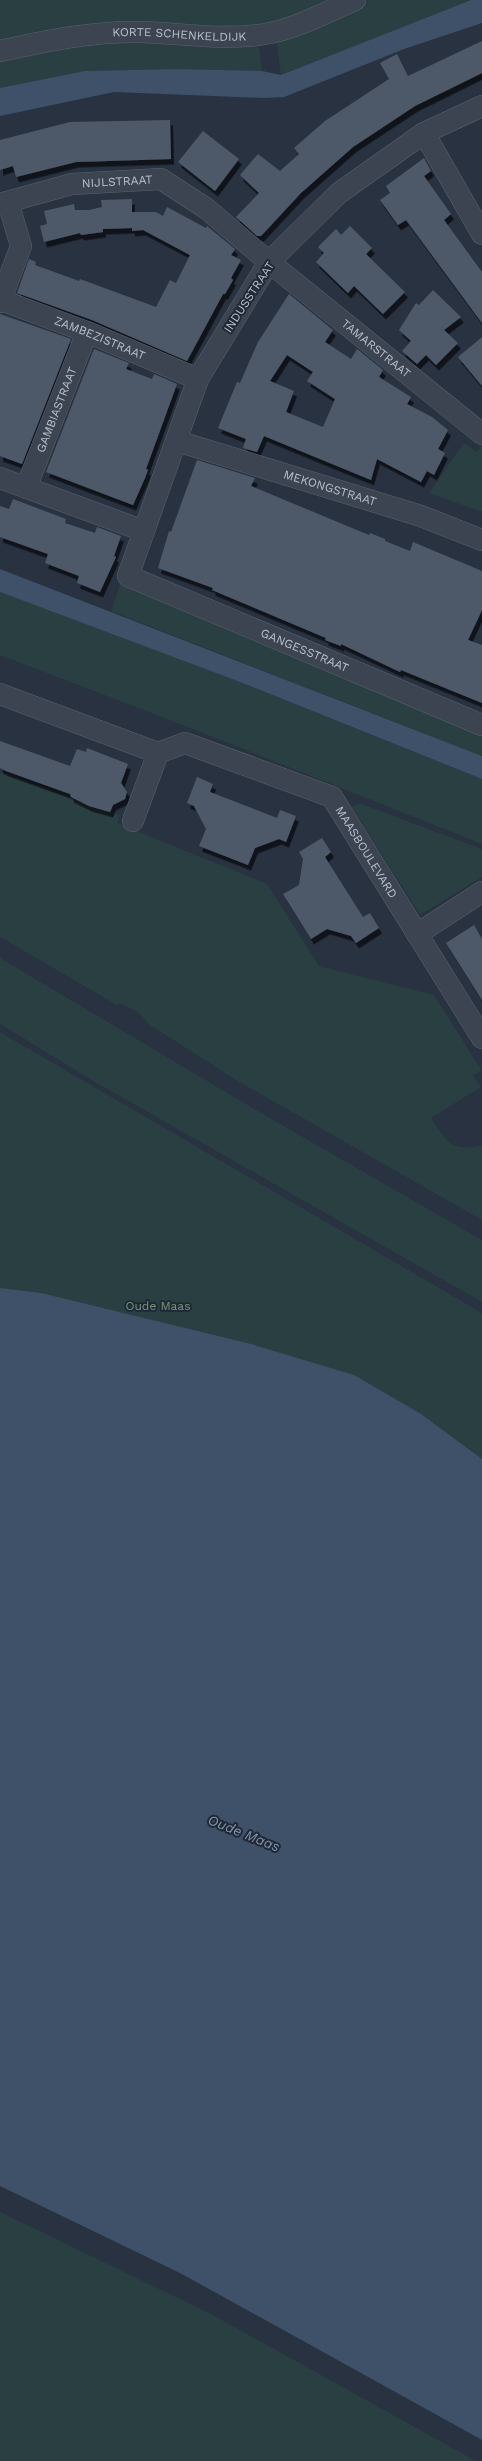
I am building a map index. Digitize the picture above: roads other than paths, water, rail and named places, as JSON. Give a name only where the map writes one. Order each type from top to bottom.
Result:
[{"type":"street","name":"KORTE SCHENKELDIJK","points":[[0,51],[94,34],[140,32],[226,37],[266,34],[311,19],[355,0]]},
{"type":"street","name":"INDUSSTRAAT","points":[[128,576],[198,379],[269,262],[339,193],[424,133],[482,106]]},
{"type":"street","points":[[424,133],[482,234]]},
{"type":"street","name":"NIJLSTRAAT","points":[[4,203],[72,184],[161,179],[206,208],[269,262]]},
{"type":"street","points":[[0,301],[21,246],[4,203]]},
{"type":"street","name":"TAMARSTRAAT","points":[[269,262],[482,434]]},
{"type":"street","name":"ZAMBEZISTRAAT","points":[[0,301],[87,332],[198,379]]},
{"type":"street","name":"GAMBIASTRAAT","points":[[26,488],[87,332]]},
{"type":"street","name":"MEKONGSTRAAT","points":[[177,441],[421,516],[482,540]]},
{"type":"street","points":[[0,478],[144,531]]},
{"type":"street","name":"GANGESSTRAAT","points":[[128,576],[482,725]]},
{"type":"street","points":[[0,694],[158,753],[133,821]]},
{"type":"street","name":"MAASBOULEVARD","points":[[158,753],[185,744],[332,797],[482,1038]]},
{"type":"street","points":[[417,934],[480,897]]},
{"type":"water","points":[[471,0],[482,0],[482,23],[404,49],[284,97],[265,98],[114,92],[0,116],[0,88],[85,71],[175,69],[262,71],[281,75]]},
{"type":"water","points":[[0,569],[482,756],[482,779],[240,682],[0,592]]},
{"type":"water","name":"Oude Maas","points":[[0,1288],[41,1293],[251,1344],[354,1375],[421,1414],[482,1459],[482,2440],[182,2274],[0,2186]]}]
